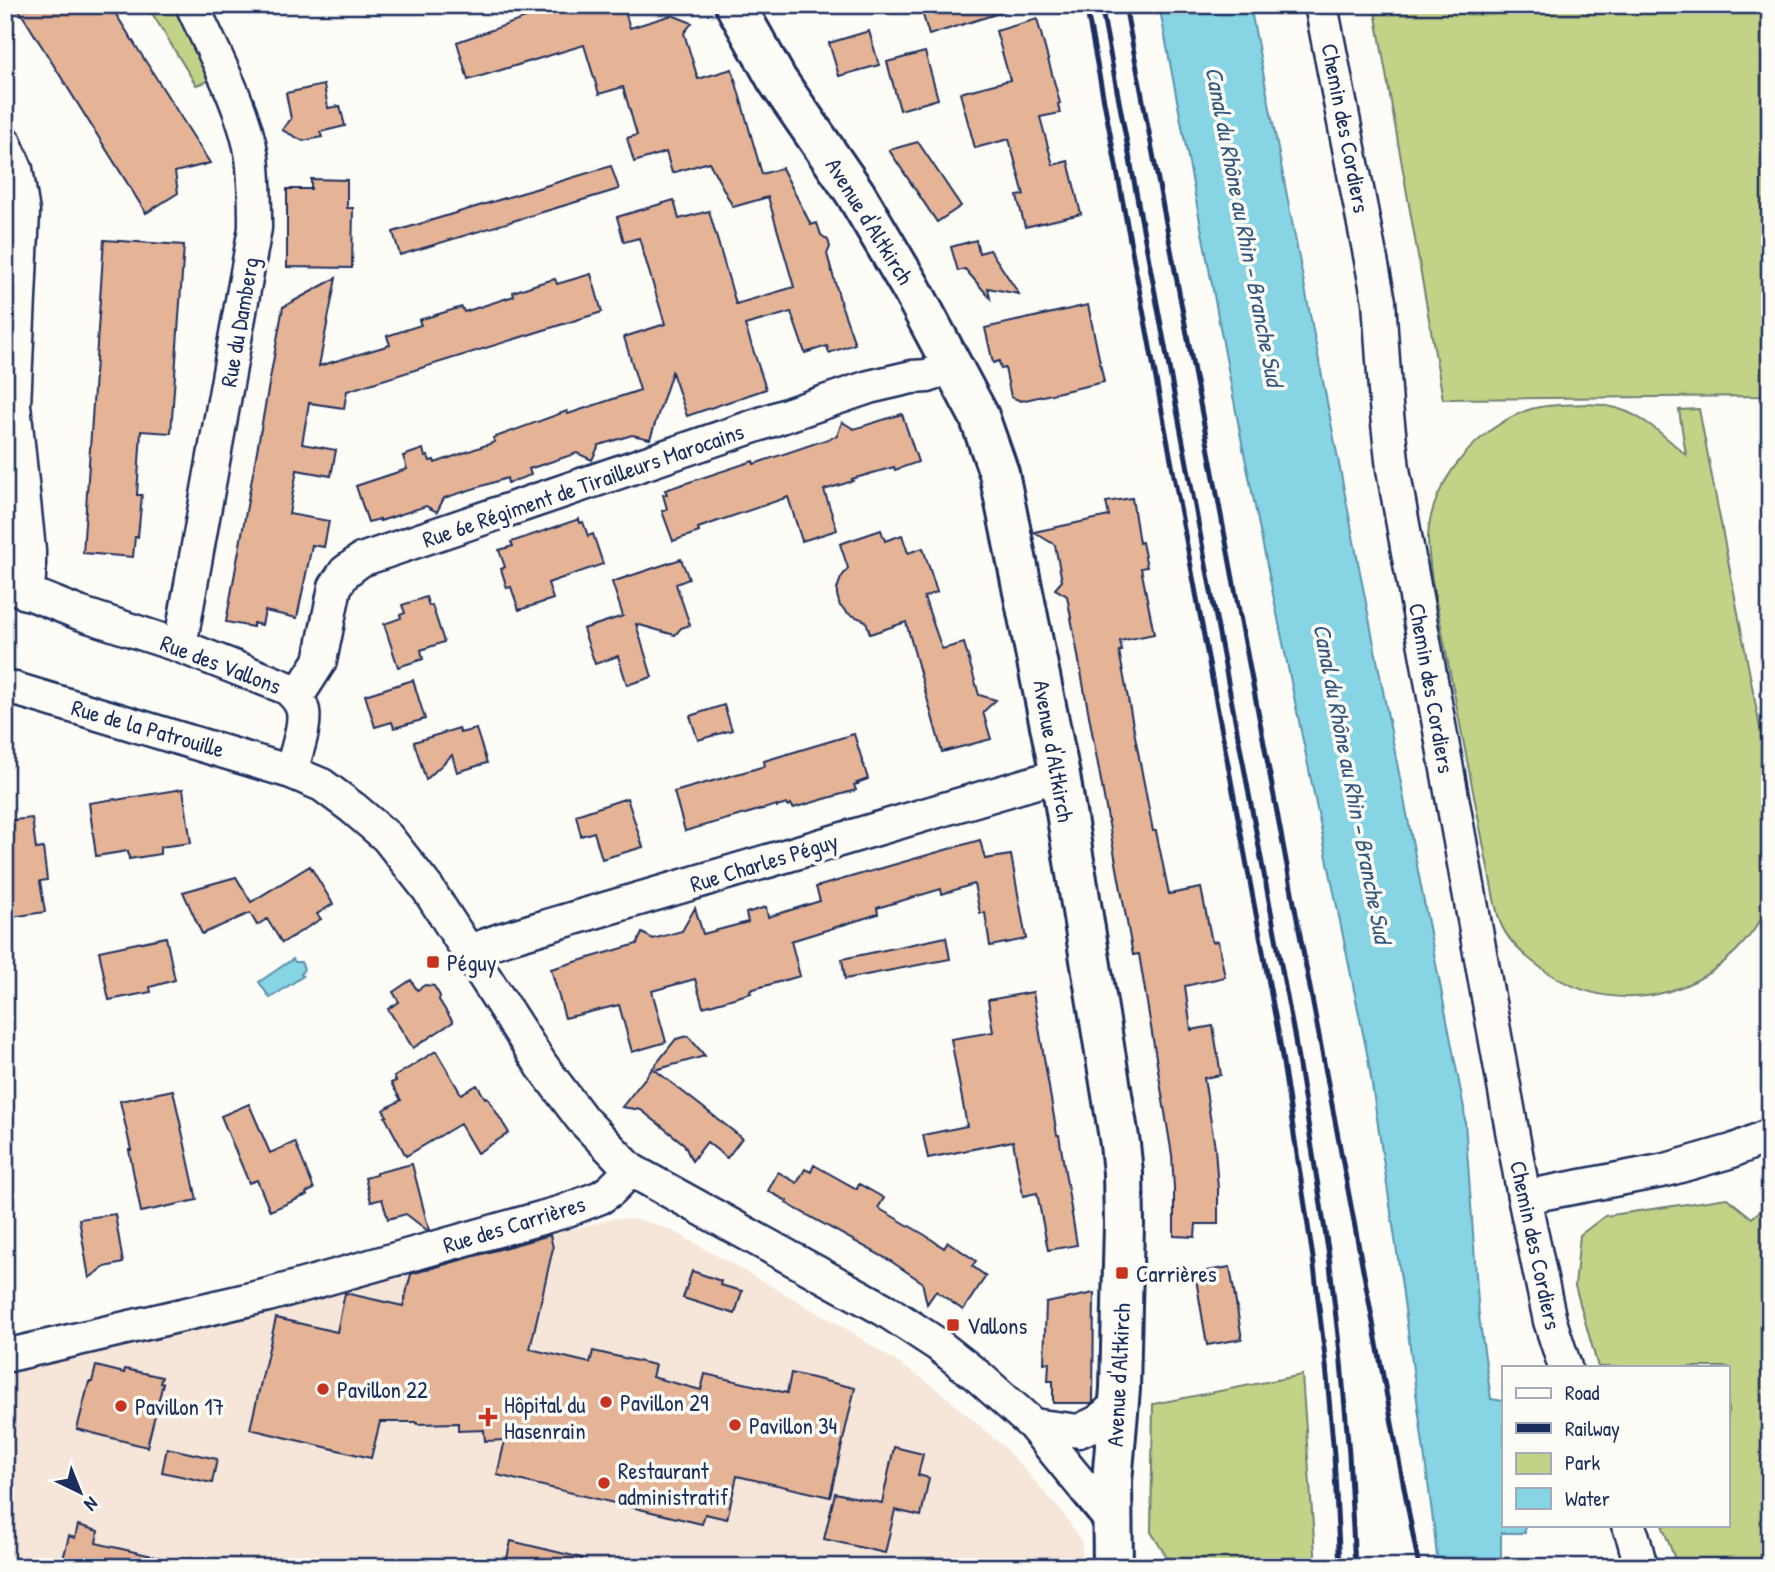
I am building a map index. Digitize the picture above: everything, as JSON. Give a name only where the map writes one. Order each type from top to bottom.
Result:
[{"type":"main road","name":"Avenue d'Altkirch","points":[[735,5],[777,80],[855,193],[911,288],[979,416],[999,473],[1060,775],[1123,1172],[1119,1403],[1112,1481],[1113,1567]]},
{"type":"street","name":"Rue du Damberg","points":[[180,646],[255,228],[251,155],[239,108],[192,5]]},
{"type":"street","name":"Chemin des Cordiers","points":[[1321,5],[1380,301],[1393,469],[1524,1196],[1550,1321],[1565,1366]]},
{"type":"street","points":[[5,143],[16,169],[23,212],[14,405],[29,550],[29,577],[16,588]]},
{"type":"street","name":"Rue 6e Régiment de Tirailleurs Marocains","points":[[297,697],[320,661],[335,587],[345,572],[361,560],[869,387],[928,376],[953,364]]},
{"type":"street","name":"Rue des Vallons","points":[[16,588],[79,613],[180,646],[287,688],[297,697],[303,710],[290,772]]},
{"type":"street","name":"Rue de la Patrouille","points":[[5,686],[290,772]]},
{"type":"street","points":[[290,772],[322,785],[387,837],[428,889],[470,951],[542,1066],[582,1119],[632,1170],[885,1310],[948,1352],[1033,1424],[1113,1523]]},
{"type":"street","name":"Rue Charles Péguy","points":[[470,951],[1060,775]]},
{"type":"street","points":[[1524,1196],[1666,1170],[1732,1151],[1770,1135]]},
{"type":"street","name":"Rue des Carrières","points":[[5,1356],[268,1295],[562,1212],[601,1197],[632,1170]]},
{"type":"street","points":[[1033,1424],[1079,1431],[1098,1422],[1119,1403]]},
{"type":"street","points":[[1071,1470],[1112,1481]]},
{"type":"street","points":[[1628,1526],[1641,1567]]},
{"type":"shaded area","name":"Hôpital du Hasenrain","points":[[616,1218],[645,1221],[675,1232],[845,1328],[935,1387],[1005,1448],[1063,1513],[1082,1542],[1083,1567],[5,1567],[5,1372]]},
{"type":"green space","points":[[147,5],[185,5],[216,79],[196,85]]},
{"type":"green space","points":[[1374,5],[1770,5],[1770,396],[1443,399]]},
{"type":"green space","points":[[1551,405],[1604,405],[1640,418],[1686,455],[1679,410],[1699,409],[1770,780],[1770,925],[1766,911],[1747,939],[1724,962],[1697,980],[1668,992],[1637,997],[1606,995],[1574,987],[1525,956],[1501,924],[1432,580],[1429,553],[1431,516],[1438,496],[1461,458],[1477,442],[1512,417],[1531,409]]},
{"type":"green space","points":[[1727,1198],[1752,1218],[1770,1202],[1770,1567],[1678,1567],[1662,1526],[1730,1526],[1730,1366],[1598,1366],[1575,1286],[1580,1235],[1605,1216]]},
{"type":"green space","points":[[1302,1375],[1316,1567],[1173,1567],[1151,1532],[1153,1404]]},
{"type":"water","name":"Canal du Rhône au Rhin - Branche Sud","points":[[1159,5],[1250,5],[1464,1108],[1479,1316],[1491,1399],[1502,1401],[1502,1526],[1525,1526],[1525,1533],[1501,1533],[1501,1567],[1438,1567],[1401,1279],[1368,1058],[1242,443]]},
{"type":"water","points":[[293,959],[295,962],[301,962],[303,976],[270,998],[259,982]]},
{"type":"building","points":[[16,5],[110,5],[210,163],[175,172],[178,193],[146,213]]},
{"type":"building","points":[[563,5],[623,5],[630,28],[672,15],[692,23],[684,33],[698,79],[732,69],[762,174],[782,168],[811,225],[817,223],[821,235],[828,240],[830,247],[827,254],[855,344],[829,353],[827,346],[805,353],[791,312],[745,325],[766,389],[687,416],[672,372],[650,439],[632,435],[599,445],[592,460],[577,453],[529,469],[531,475],[508,483],[507,478],[444,498],[437,512],[426,506],[380,521],[368,522],[356,486],[407,469],[403,456],[423,449],[425,457],[428,456],[430,461],[434,460],[435,463],[495,442],[493,438],[567,411],[568,414],[640,390],[624,337],[665,324],[639,238],[624,242],[617,217],[674,200],[679,219],[709,211],[736,304],[794,287],[768,197],[733,207],[709,162],[672,173],[666,152],[634,162],[627,138],[637,135],[623,87],[599,94],[584,45],[468,80],[457,42]]},
{"type":"building","points":[[944,5],[1008,5],[1009,10],[929,35],[922,12]]},
{"type":"building","points":[[1037,19],[1060,103],[1060,113],[1040,117],[1053,165],[1068,161],[1081,214],[1025,227],[1017,196],[1024,195],[1009,139],[975,148],[960,93],[1010,80],[996,31]]},
{"type":"building","points":[[869,31],[879,65],[839,76],[829,43]]},
{"type":"building","points":[[925,52],[938,99],[900,110],[887,62]]},
{"type":"building","points":[[324,85],[328,108],[340,106],[345,126],[320,132],[322,137],[303,141],[282,130],[291,119],[286,93]]},
{"type":"building","points":[[918,142],[961,206],[937,222],[889,150]]},
{"type":"building","points":[[611,166],[619,189],[400,255],[393,232]]},
{"type":"building","points":[[311,179],[347,180],[347,208],[353,208],[352,268],[287,267],[287,189],[311,189]]},
{"type":"building","points":[[104,240],[184,245],[171,433],[141,431],[137,495],[142,495],[133,557],[83,553]]},
{"type":"building","points":[[976,240],[979,253],[990,250],[1019,294],[988,288],[990,298],[965,269],[958,271],[951,247]]},
{"type":"building","points":[[591,274],[602,312],[347,391],[344,408],[309,403],[302,444],[336,450],[331,476],[297,470],[289,514],[329,521],[324,547],[312,545],[297,618],[265,611],[262,625],[253,623],[253,627],[226,622],[283,307],[336,278],[319,366],[390,345],[387,336],[421,325],[419,320],[462,307],[464,312],[514,296],[513,292],[540,283],[555,279],[557,284]]},
{"type":"building","points":[[1088,305],[1104,382],[1021,401],[1011,397],[1005,368],[1001,369],[999,361],[993,363],[985,328]]},
{"type":"building","points":[[902,414],[918,462],[852,479],[853,481],[824,490],[837,530],[802,541],[788,497],[698,528],[699,532],[673,541],[662,511],[667,509],[663,495],[667,494],[665,490],[837,436],[842,422],[854,429]]},
{"type":"building","points":[[1132,498],[1139,543],[1142,542],[1147,567],[1141,568],[1154,634],[1120,641],[1122,651],[1119,651],[1153,831],[1156,831],[1169,894],[1201,888],[1212,942],[1218,941],[1225,977],[1185,986],[1191,1030],[1213,1026],[1221,1075],[1204,1078],[1215,1148],[1218,1224],[1196,1224],[1195,1237],[1174,1236],[1172,1155],[1139,954],[1133,955],[1067,596],[1055,589],[1062,581],[1055,545],[1034,532],[1109,516],[1106,502]]},
{"type":"building","points":[[579,519],[580,523],[583,522],[588,536],[593,534],[603,564],[548,583],[553,599],[519,610],[511,587],[507,588],[501,569],[505,567],[499,550],[513,546],[511,542]]},
{"type":"building","points":[[881,530],[885,541],[902,535],[908,553],[923,548],[937,592],[924,597],[942,649],[964,643],[979,695],[996,700],[983,712],[991,739],[942,752],[906,622],[870,634],[866,621],[849,614],[840,606],[837,589],[848,568],[840,544]]},
{"type":"building","points":[[681,559],[689,579],[676,584],[690,625],[681,628],[675,635],[636,624],[652,677],[627,685],[618,656],[595,664],[583,629],[623,616],[612,582]]},
{"type":"building","points":[[426,597],[429,606],[432,605],[444,642],[421,650],[423,659],[398,667],[384,624],[401,618],[400,615],[405,613],[402,605]]},
{"type":"building","points":[[413,680],[425,719],[394,728],[392,722],[375,727],[365,695]]},
{"type":"building","points":[[724,705],[732,730],[698,740],[690,716]]},
{"type":"building","points":[[459,728],[460,733],[476,729],[487,763],[457,772],[452,755],[426,780],[414,742]]},
{"type":"building","points":[[854,734],[868,779],[854,785],[856,790],[793,808],[791,804],[777,805],[685,831],[674,792],[765,766],[764,761]]},
{"type":"building","points":[[183,789],[191,843],[160,847],[160,854],[129,859],[128,851],[96,856],[89,803]]},
{"type":"building","points":[[627,798],[643,847],[602,859],[594,832],[581,836],[576,815]]},
{"type":"building","points":[[32,818],[36,849],[43,848],[47,880],[40,881],[45,912],[5,918],[5,821]]},
{"type":"building","points":[[980,840],[985,859],[1011,855],[1026,939],[990,946],[985,913],[980,913],[974,884],[942,894],[941,889],[877,908],[878,914],[791,941],[800,976],[703,1007],[695,979],[652,991],[666,1042],[632,1052],[619,1005],[565,1018],[551,969],[637,944],[642,933],[653,939],[682,931],[695,908],[703,934],[748,922],[746,913],[766,907],[768,917],[820,901],[816,887]]},
{"type":"building","points":[[310,866],[333,904],[317,914],[321,919],[282,943],[267,919],[257,925],[250,913],[202,934],[183,892],[236,877],[251,902]]},
{"type":"building","points":[[166,937],[175,980],[150,987],[151,992],[109,1000],[99,951]]},
{"type":"building","points":[[946,937],[950,959],[845,979],[842,959]]},
{"type":"building","points":[[411,980],[417,990],[425,985],[434,986],[440,996],[439,1000],[453,1022],[413,1048],[388,1009],[399,1002],[393,992]]},
{"type":"building","points":[[1033,992],[1077,1245],[1048,1250],[1037,1193],[1023,1196],[1013,1141],[928,1158],[923,1135],[967,1126],[951,1039],[993,1032],[988,1000]]},
{"type":"building","points":[[688,1036],[705,1056],[655,1070],[742,1138],[727,1158],[707,1142],[692,1161],[684,1144],[641,1110],[622,1107],[676,1039]]},
{"type":"building","points":[[436,1051],[461,1094],[477,1085],[509,1133],[477,1153],[460,1124],[406,1156],[385,1117],[387,1116],[383,1110],[401,1100],[391,1083],[396,1081],[394,1077]]},
{"type":"building","points":[[173,1090],[197,1200],[141,1212],[120,1101]]},
{"type":"building","points":[[249,1104],[270,1153],[295,1142],[314,1189],[306,1193],[307,1195],[270,1211],[257,1180],[249,1183],[221,1116]]},
{"type":"building","points":[[412,1164],[428,1231],[406,1214],[388,1219],[382,1199],[371,1202],[365,1178]]},
{"type":"building","points":[[814,1165],[857,1189],[859,1184],[884,1198],[878,1208],[944,1248],[948,1242],[976,1261],[972,1266],[986,1276],[963,1310],[936,1291],[927,1304],[922,1282],[889,1260],[768,1191],[778,1172],[797,1183],[805,1169],[811,1172]]},
{"type":"building","points":[[115,1214],[123,1263],[105,1267],[89,1278],[79,1219]]},
{"type":"building","points":[[550,1235],[553,1248],[530,1349],[590,1363],[593,1351],[655,1365],[652,1377],[701,1390],[705,1374],[787,1393],[791,1373],[855,1388],[830,1497],[737,1476],[727,1519],[705,1514],[702,1524],[497,1475],[505,1440],[485,1441],[484,1430],[458,1431],[458,1423],[380,1422],[371,1458],[250,1429],[276,1318],[337,1332],[345,1293],[403,1306],[411,1274]]},
{"type":"building","points":[[1230,1267],[1242,1339],[1207,1345],[1195,1273]]},
{"type":"building","points":[[692,1271],[721,1281],[720,1285],[742,1291],[735,1314],[683,1298]]},
{"type":"building","points":[[1094,1293],[1093,1402],[1053,1403],[1053,1381],[1048,1381],[1049,1362],[1044,1363],[1046,1303]]},
{"type":"building","name":"Pavillon 17","points":[[96,1366],[124,1373],[125,1369],[162,1377],[160,1383],[163,1383],[147,1447],[77,1429]]},
{"type":"building","points":[[894,1447],[923,1454],[918,1475],[929,1478],[921,1516],[895,1510],[885,1553],[824,1539],[835,1493],[882,1503]]},
{"type":"building","points":[[167,1448],[217,1459],[212,1483],[162,1472]]},
{"type":"building","points":[[78,1525],[98,1531],[96,1543],[161,1558],[160,1567],[61,1567],[69,1536],[75,1538]]},
{"type":"building","points":[[511,1541],[582,1558],[581,1567],[505,1567]]},
{"type":"railway","points":[[1086,5],[1279,1037],[1313,1258],[1326,1365],[1340,1567]]},
{"type":"railway","points":[[1101,5],[1294,1034],[1329,1256],[1349,1454],[1355,1567]]},
{"type":"railway","points":[[1125,5],[1419,1567]]},
{"type":"place","name":"Péguy","points":[[433,962]]},
{"type":"place","name":"Carrières","points":[[1122,1273]]},
{"type":"place","name":"Vallons","points":[[953,1325]]},
{"type":"place","name":"Pavillon 22","points":[[323,1389]]},
{"type":"place","name":"Pavillon 29","points":[[606,1402]]},
{"type":"place","name":"Pavillon 17","points":[[121,1406]]},
{"type":"place","name":"Hôpital du Hasenrain","points":[[488,1417]]},
{"type":"place","name":"Pavillon 34","points":[[735,1425]]},
{"type":"place","name":"Restaurant administratif","points":[[604,1483]]}]
